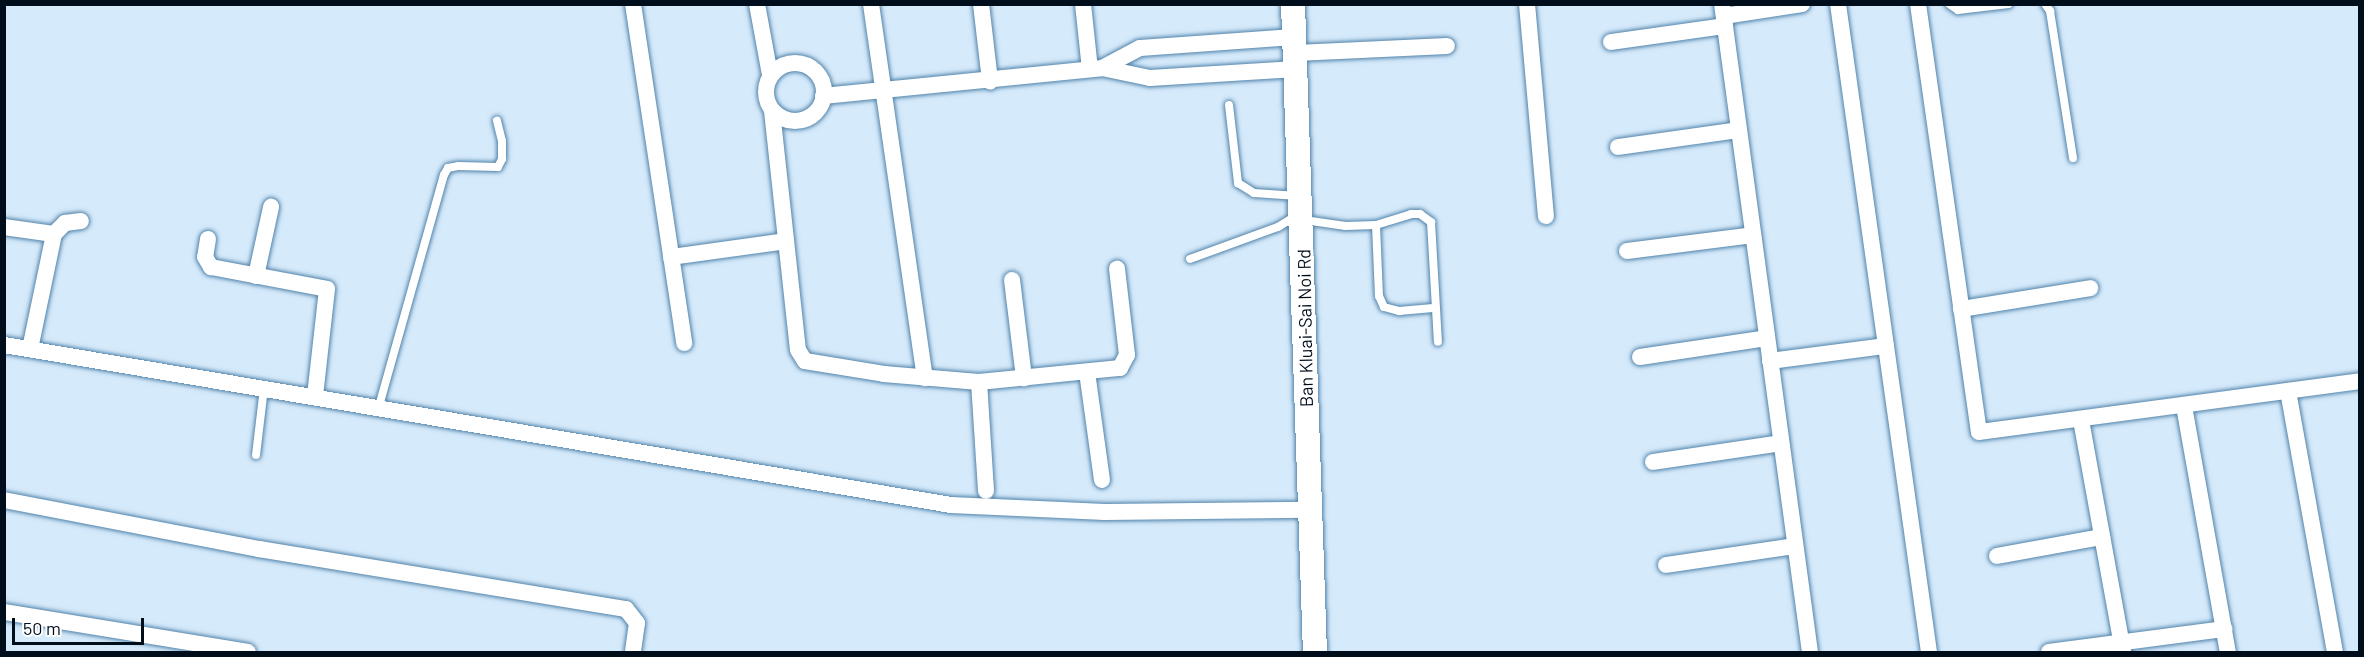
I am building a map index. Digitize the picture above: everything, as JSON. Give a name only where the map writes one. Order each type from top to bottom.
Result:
[{"type":"street","points":[[633,4],[684,343]]},
{"type":"street","points":[[756,4],[770,75],[765,97],[772,111],[798,350],[805,361],[925,378],[979,382],[1120,368],[1127,360],[1117,269]]},
{"type":"street","points":[[871,4],[925,378]]},
{"type":"street","points":[[981,4],[990,81]]},
{"type":"street","points":[[1083,4],[1096,68]]},
{"type":"street","name":"Ban Kluai-Sai Noi Rd","points":[[1293,4],[1302,209],[1315,652]]},
{"type":"street","points":[[1527,4],[1546,216]]},
{"type":"street","points":[[1611,42],[1724,15],[1802,4]]},
{"type":"street","points":[[1838,4],[1929,652]]},
{"type":"street","points":[[1918,4],[1979,432],[2360,381]]},
{"type":"street","points":[[1724,15],[1807,652]]},
{"type":"street","points":[[823,96],[990,81],[1096,68],[1140,48],[1295,53],[1447,46]]},
{"type":"street","points":[[1096,68],[1150,78],[1295,53]]},
{"type":"street","points":[[770,75],[789,62],[805,63],[817,72],[824,86],[823,96],[814,115],[800,121],[785,120],[772,111]]},
{"type":"street","points":[[1618,147],[1739,130]]},
{"type":"street","points":[[256,276],[272,207]]},
{"type":"street","points":[[30,349],[54,234],[65,223],[81,221]]},
{"type":"street","points":[[4,227],[54,234]]},
{"type":"street","points":[[1627,251],[1753,235]]},
{"type":"street","points":[[207,239],[205,257],[211,267],[327,289],[315,396]]},
{"type":"street","points":[[672,257],[786,242]]},
{"type":"street","points":[[1012,280],[1024,378]]},
{"type":"street","points":[[1960,309],[2091,288]]},
{"type":"street","points":[[1640,357],[1767,338]]},
{"type":"street","points":[[4,345],[379,406],[951,505],[1105,512],[1310,510]]},
{"type":"street","points":[[1770,361],[1886,346]]},
{"type":"street","points":[[1088,372],[1102,480]]},
{"type":"street","points":[[979,382],[986,491]]},
{"type":"street","points":[[2288,391],[2336,652]]},
{"type":"street","points":[[2184,406],[2228,652]]},
{"type":"street","points":[[2081,420],[2122,647]]},
{"type":"street","points":[[1653,462],[1781,444]]},
{"type":"street","points":[[4,500],[282,553],[538,597],[618,607],[632,612],[638,623],[633,652]]},
{"type":"street","points":[[1997,556],[2102,537]]},
{"type":"street","points":[[1666,565],[1795,546]]},
{"type":"street","points":[[4,612],[248,652]]},
{"type":"street","points":[[2049,652],[2122,647],[2224,629]]},
{"type":"lane","points":[[1949,4],[1958,10],[2009,4]]},
{"type":"lane","points":[[2045,4],[2050,11],[2073,158]]},
{"type":"lane","points":[[1229,105],[1238,183],[1254,193],[1346,226],[1376,225],[1412,214],[1420,214],[1431,222],[1438,342]]},
{"type":"lane","points":[[379,406],[444,176],[448,168],[458,166],[498,167],[502,150],[497,121]]},
{"type":"lane","points":[[1191,260],[1278,227],[1302,209]]},
{"type":"lane","points":[[1376,225],[1379,296],[1384,307],[1399,311],[1436,308]]},
{"type":"lane","points":[[256,456],[264,387]]}]
